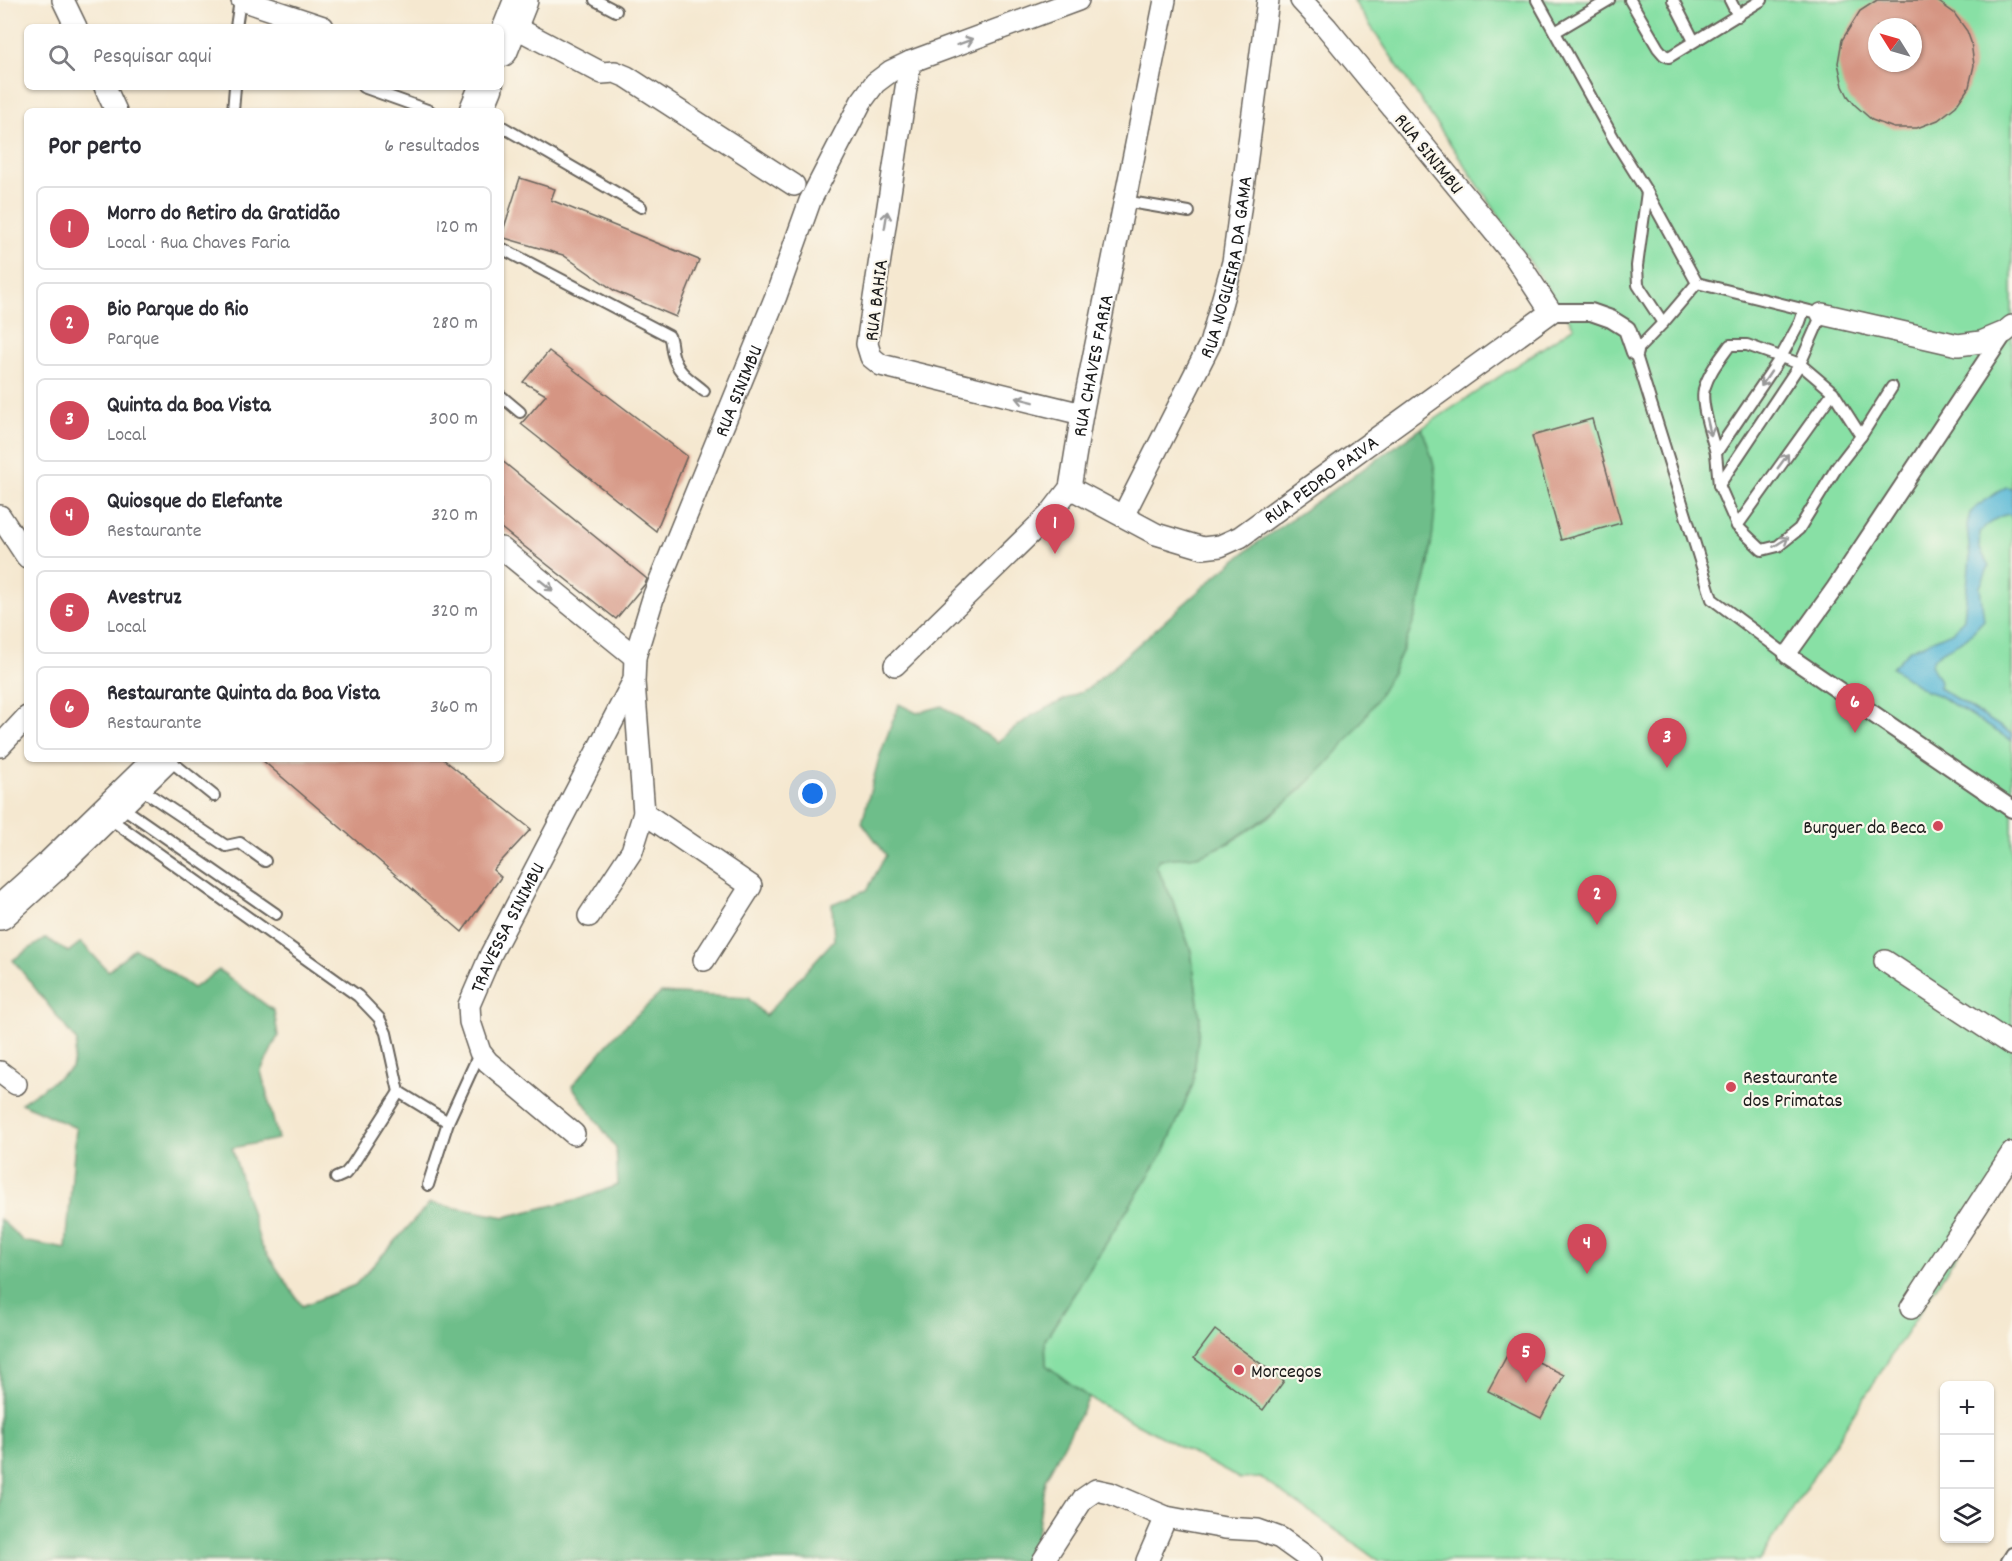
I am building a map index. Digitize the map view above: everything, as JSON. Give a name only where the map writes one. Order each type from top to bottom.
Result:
[{"type":"main road","points":[[477,108],[485,90]]},
{"type":"main road","points":[[0,913],[159,762]]},
{"type":"street","points":[[63,0],[75,24]]},
{"type":"street","points":[[241,0],[314,24]]},
{"type":"street","name":"RUA SINIMBU","points":[[589,916],[632,851],[644,813],[634,682],[635,657],[654,595],[776,296],[810,201],[861,102],[875,83],[891,71],[910,62],[1078,0]]},
{"type":"street","name":"RUA CHAVES FARIA","points":[[895,665],[1050,514],[1070,488],[1082,414],[1165,0]]},
{"type":"street","name":"RUA NOGUEIRA DA GAMA","points":[[1123,516],[1210,344],[1233,262],[1268,0]]},
{"type":"street","name":"RUA SINIMBU","points":[[1301,0],[1327,28],[1515,257],[1551,312]]},
{"type":"street","points":[[511,25],[602,73],[615,72],[627,76],[794,185]]},
{"type":"street","name":"RUA BAHIA","points":[[910,62],[867,344],[871,357],[881,365],[1082,414]]},
{"type":"street","points":[[106,90],[115,108]]},
{"type":"street","points":[[1551,312],[1591,312],[1611,319],[1626,329],[1635,352]]},
{"type":"street","name":"RUA PEDRO PAIVA","points":[[1070,488],[1156,534],[1203,548],[1220,546],[1240,537],[1551,312]]},
{"type":"street","points":[[1813,312],[1958,345],[1981,342],[2008,329]]},
{"type":"street","points":[[2008,329],[1835,588],[1787,655],[2012,809]]},
{"type":"street","points":[[0,516],[24,553]]},
{"type":"street","points":[[504,550],[635,657]]},
{"type":"street","name":"TRAVESSA SINIMBU","points":[[480,1052],[470,1022],[469,1005],[496,944],[634,682]]},
{"type":"street","points":[[0,746],[24,720]]},
{"type":"street","points":[[644,813],[751,886],[751,890],[704,960]]},
{"type":"street","points":[[1885,961],[2012,1045]]},
{"type":"street","points":[[480,1052],[488,1062],[574,1134]]},
{"type":"street","points":[[1911,1308],[2012,1153]]},
{"type":"street","points":[[1043,1561],[1089,1493],[1096,1490],[1110,1493],[1166,1517],[1225,1528],[1258,1530],[1280,1538],[1312,1561]]},
{"type":"street","points":[[1147,1561],[1166,1517]]},
{"type":"lane","points":[[237,24],[241,0]]},
{"type":"lane","points":[[595,0],[616,11]]},
{"type":"lane","points":[[1537,0],[1697,283],[1813,312]]},
{"type":"lane","points":[[1555,32],[1609,0]]},
{"type":"lane","points":[[1630,0],[1658,48],[1669,57],[1762,0]]},
{"type":"lane","points":[[1673,0],[1694,41]]},
{"type":"lane","points":[[1730,0],[1738,16]]},
{"type":"lane","points":[[232,108],[235,90]]},
{"type":"lane","points":[[371,90],[422,108]]},
{"type":"lane","points":[[504,128],[641,207]]},
{"type":"lane","points":[[1647,192],[1636,266],[1638,285],[1663,323]]},
{"type":"lane","points":[[1124,201],[1189,212]]},
{"type":"lane","points":[[504,250],[669,336],[672,342],[671,352],[677,369],[704,391]]},
{"type":"lane","points":[[1697,283],[1635,352],[1712,599],[1787,655]]},
{"type":"lane","points":[[1716,453],[1781,357],[1800,322],[1813,312]]},
{"type":"lane","points":[[1719,485],[1800,364],[1813,312]]},
{"type":"lane","points":[[1860,436],[1833,392],[1800,364],[1747,345],[1730,345],[1714,367],[1703,391],[1716,453],[1719,485],[1737,526],[1762,550],[1778,546],[1800,529],[1837,467],[1860,436],[1892,387]]},
{"type":"lane","points":[[1737,526],[1833,392]]},
{"type":"lane","points":[[504,399],[520,412]]},
{"type":"lane","points":[[172,762],[213,796]]},
{"type":"lane","points":[[119,801],[226,846],[240,843],[265,861]]},
{"type":"lane","points":[[119,801],[276,914]]},
{"type":"lane","points":[[119,801],[358,996],[379,1018],[386,1033],[399,1092],[351,1167],[345,1174],[336,1178]]},
{"type":"lane","points":[[428,1185],[448,1122],[480,1052]]},
{"type":"lane","points":[[399,1092],[448,1122]]},
{"type":"lane","points":[[2007,1561],[2012,1553]]},
{"type":"green space","points":[[1353,0],[2012,0],[2012,1169],[1759,1561],[1380,1561],[1261,1478],[1240,1479],[1089,1398],[1046,1365],[1045,1340],[1165,1150],[1193,1084],[1200,1018],[1191,951],[1172,899],[1156,866],[1159,859],[1196,856],[1229,843],[1269,817],[1303,788],[1386,683],[1403,650],[1416,615],[1429,565],[1436,478],[1422,428],[1574,327]]},
{"type":"green space","points":[[1422,428],[1436,474],[1434,524],[1428,566],[1411,629],[1390,676],[1375,702],[1357,728],[1316,775],[1269,815],[1215,849],[1196,856],[1159,859],[1156,866],[1172,899],[1191,951],[1200,1018],[1193,1084],[1165,1150],[1045,1340],[1046,1365],[1089,1398],[1045,1480],[1034,1553],[1028,1561],[0,1561],[0,1219],[23,1241],[66,1249],[76,1128],[21,1103],[72,1068],[77,1042],[13,960],[46,938],[68,952],[81,942],[108,971],[135,948],[193,988],[219,970],[274,1011],[278,1036],[261,1071],[278,1139],[232,1148],[261,1245],[302,1306],[355,1285],[430,1203],[505,1217],[583,1198],[618,1185],[616,1148],[572,1086],[617,1033],[661,993],[748,998],[765,1016],[834,940],[832,904],[867,890],[886,855],[862,822],[879,758],[899,704],[917,713],[942,706],[997,742],[1031,716],[1090,687],[1254,545]]},
{"type":"water","points":[[2006,487],[2012,488],[2012,518],[2009,514],[2000,517],[1980,532],[1979,547],[1989,566],[1980,587],[1984,620],[1966,638],[1937,656],[1931,665],[1940,681],[1939,688],[2012,734],[2012,741],[1938,695],[1926,691],[1892,668],[1910,650],[1954,631],[1964,618],[1970,557],[1967,526],[1970,513]]},
{"type":"building","points":[[1877,0],[1936,0],[1954,13],[1967,31],[1974,65],[1969,87],[1956,106],[1938,120],[1917,128],[1894,128],[1872,120],[1855,105],[1843,86],[1838,63],[1842,40],[1860,11]]},
{"type":"building","points":[[520,178],[555,189],[551,200],[699,260],[676,317],[615,291],[563,255],[504,238],[504,228]]},
{"type":"building","points":[[549,351],[687,456],[656,531],[521,424],[546,395],[523,382]]},
{"type":"building","points":[[1592,419],[1621,523],[1561,540],[1532,436]]},
{"type":"building","points":[[504,462],[647,579],[616,619],[504,530]]},
{"type":"building","points":[[264,762],[447,762],[531,829],[493,870],[501,877],[462,932]]},
{"type":"building","name":"Morcegos","points":[[1215,1330],[1284,1381],[1263,1410],[1194,1358]]},
{"type":"building","points":[[1511,1348],[1564,1375],[1541,1418],[1488,1391]]},
{"type":"place","name":"Morro do Retiro da Gratidão","points":[[1055,554]]},
{"type":"place","name":"Restaurante Quinta da Boa Vista","points":[[1855,733]]},
{"type":"place","name":"Quinta da Boa Vista","points":[[1667,768]]},
{"type":"place","name":"Burguer da Beca","points":[[1938,826]]},
{"type":"place","name":"Bio Parque do Rio","points":[[1597,925]]},
{"type":"place","name":"Restaurante dos Primatas","points":[[1731,1087]]},
{"type":"place","name":"Quiosque do Elefante","points":[[1587,1274]]},
{"type":"place","name":"Morcegos","points":[[1239,1370]]},
{"type":"place","name":"Avestruz","points":[[1526,1383]]}]
